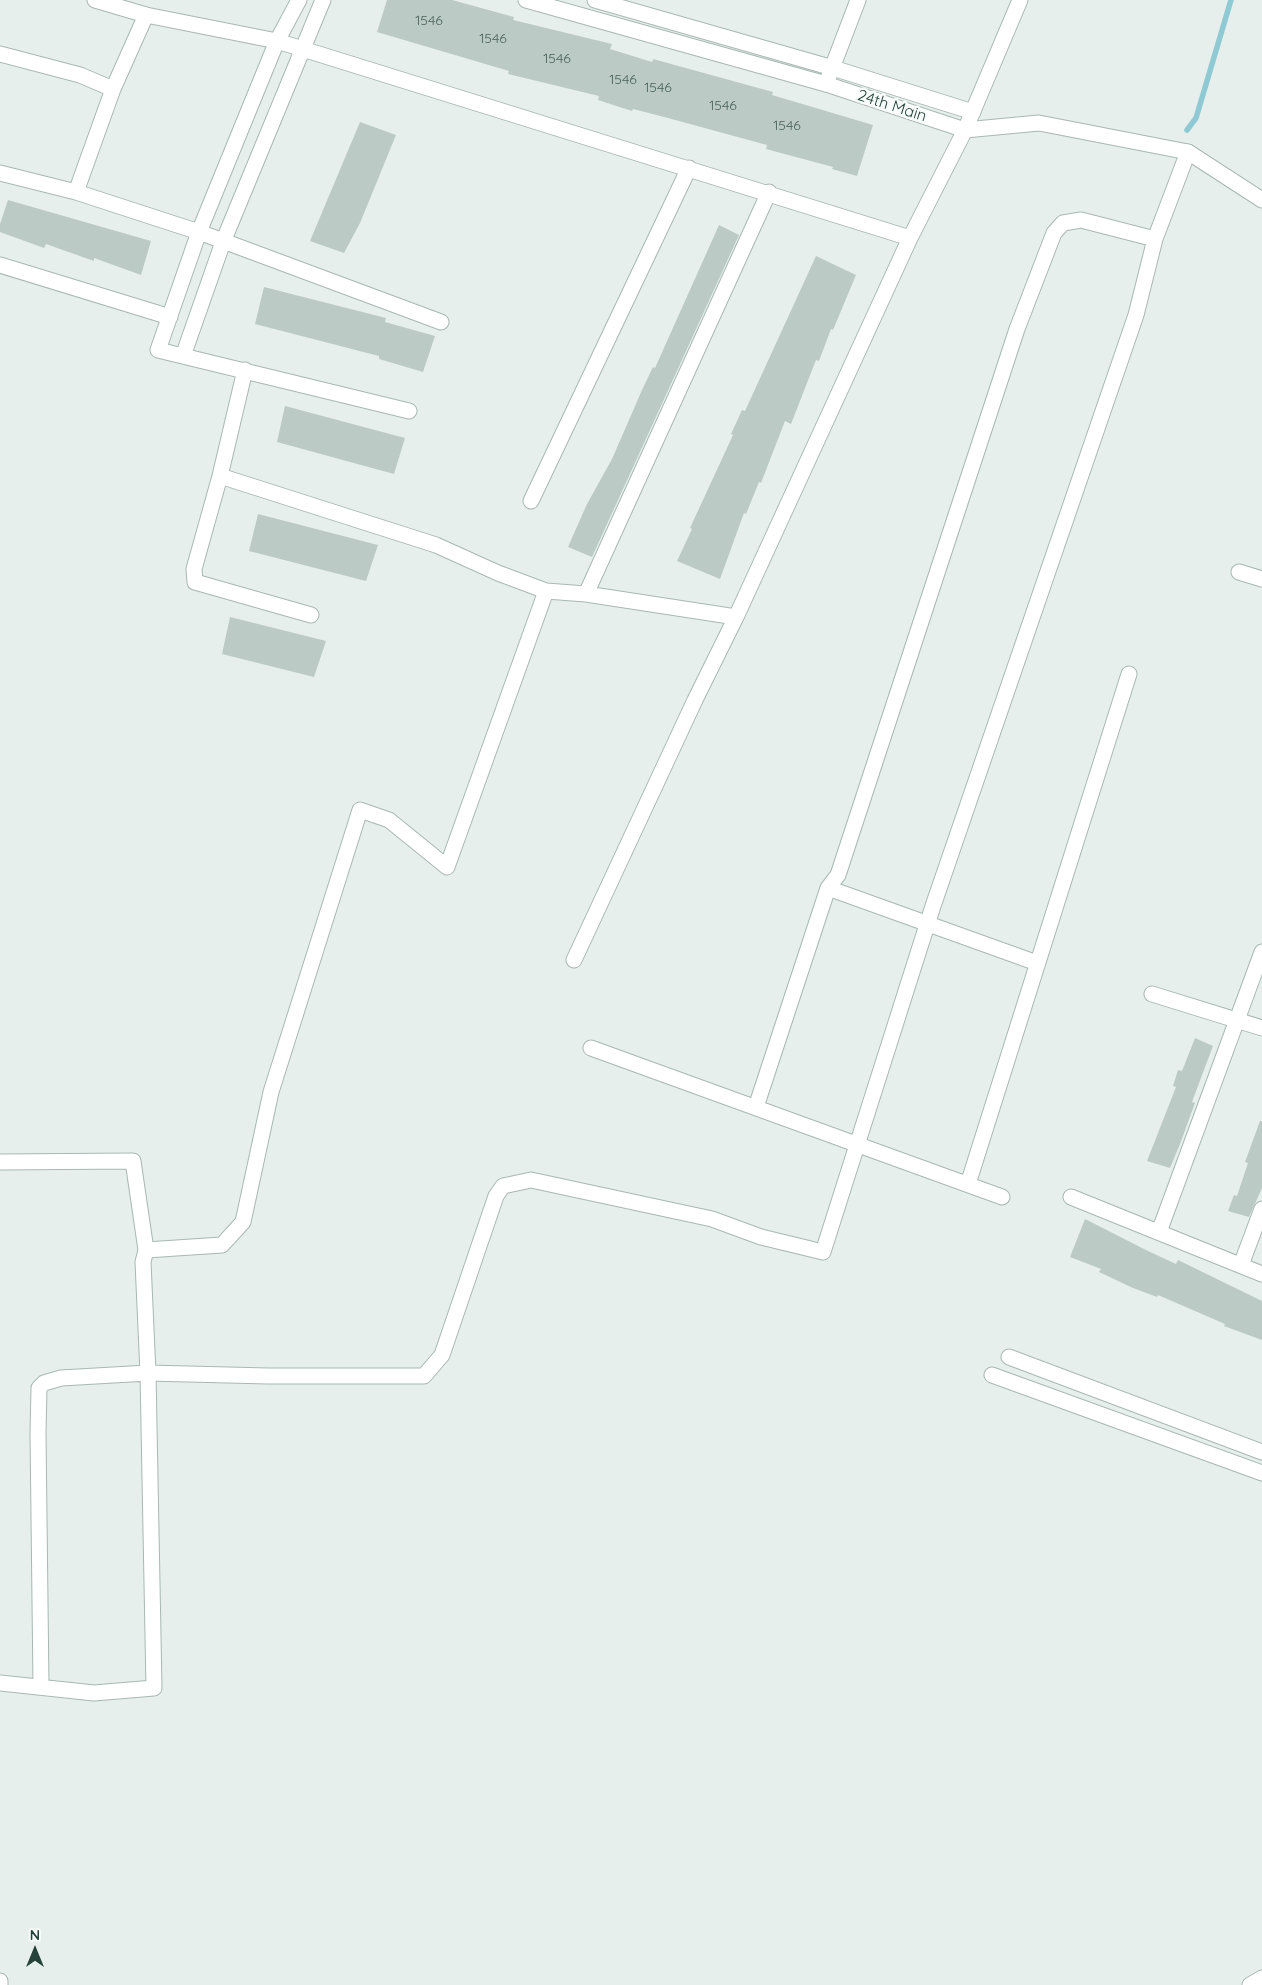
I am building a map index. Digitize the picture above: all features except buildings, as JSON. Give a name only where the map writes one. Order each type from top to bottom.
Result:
[{"type":"street","points":[[95,0],[146,15],[278,41],[769,192],[910,238]]},
{"type":"street","points":[[299,0],[278,41],[199,232],[158,350],[409,411]]},
{"type":"street","points":[[183,356],[223,242],[301,49],[323,0]]},
{"type":"street","name":"24th Main","points":[[526,0],[826,84],[965,130],[1039,123],[1188,152],[1259,197]]},
{"type":"street","points":[[595,0],[833,68],[973,112]]},
{"type":"street","points":[[826,84],[858,0]]},
{"type":"street","points":[[574,960],[695,700],[736,617],[910,238],[965,130],[1020,0]]},
{"type":"street","points":[[76,192],[113,88],[146,15]]},
{"type":"street","points":[[0,54],[80,75],[113,88]]},
{"type":"street","points":[[41,1686],[39,1388],[44,1382],[61,1378],[148,1373],[268,1376],[424,1376],[442,1355],[496,1196],[503,1186],[531,1180],[712,1219],[761,1237],[823,1252],[928,924],[1136,314],[1155,239],[1188,152]]},
{"type":"street","points":[[532,501],[689,168]]},
{"type":"street","points":[[0,173],[76,192],[199,232],[441,322]]},
{"type":"street","points":[[586,594],[769,192]]},
{"type":"street","points":[[756,1108],[828,888],[838,875],[1017,329],[1054,233],[1063,223],[1081,220],[1155,239]]},
{"type":"street","points":[[0,265],[170,317]]},
{"type":"street","points":[[245,370],[220,476],[194,569],[195,582],[310,615]]},
{"type":"street","points":[[220,476],[436,545],[498,573],[546,591],[586,594],[736,617]]},
{"type":"street","points":[[1240,572],[1262,579]]},
{"type":"street","points":[[146,1250],[222,1246],[243,1222],[271,1092],[360,810],[389,820],[447,867],[546,591]]},
{"type":"street","points":[[968,1184],[1129,674]]},
{"type":"street","points":[[828,888],[1037,963]]},
{"type":"street","points":[[1159,1232],[1262,952]]},
{"type":"street","points":[[1152,994],[1262,1028]]},
{"type":"street","points":[[591,1048],[1002,1197]]},
{"type":"street","points":[[0,1162],[133,1160],[146,1250],[143,1262],[148,1373],[154,1688],[94,1693],[0,1683]]},
{"type":"street","points":[[1071,1197],[1262,1274]]},
{"type":"street","points":[[1241,1266],[1262,1209]]},
{"type":"street","points":[[1009,1357],[1262,1452]]},
{"type":"street","points":[[992,1375],[1262,1473]]},
{"type":"street","points":[[1250,1985],[1262,1978]]},
{"type":"waterway","points":[[1187,130],[1196,118],[1231,0]]}]
